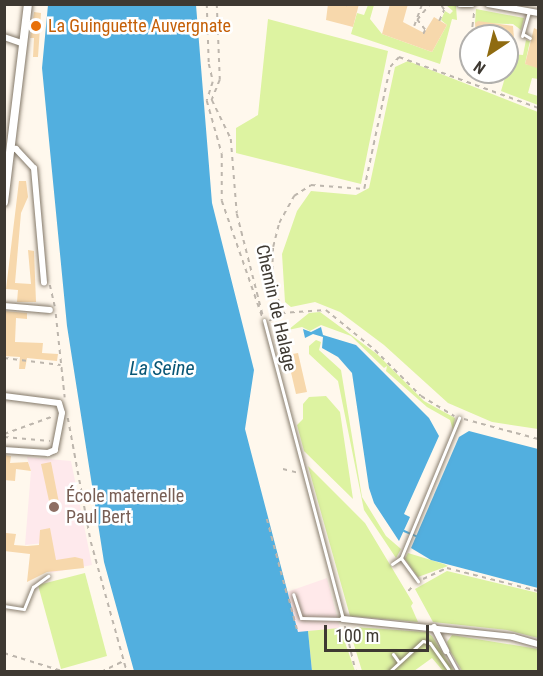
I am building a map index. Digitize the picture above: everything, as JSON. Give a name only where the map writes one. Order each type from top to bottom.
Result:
[{"type":"main road","points":[[4,202],[21,43],[28,4]]},
{"type":"street","points":[[460,4],[472,4]]},
{"type":"street","points":[[488,4],[529,10],[538,14]]},
{"type":"street","points":[[4,37],[21,43]]},
{"type":"street","points":[[9,146],[16,149],[34,168],[44,283]]},
{"type":"street","points":[[4,306],[50,310]]},
{"type":"street","points":[[4,396],[59,403],[64,411],[58,441],[48,453],[4,450]]},
{"type":"street","points":[[343,619],[434,627],[538,644]]},
{"type":"street","points":[[434,627],[446,651]]},
{"type":"lane","points":[[529,10],[523,35],[530,38]]},
{"type":"lane","name":"Chemin de Halage","points":[[264,320],[343,619]]},
{"type":"lane","points":[[392,564],[401,558],[459,418]]},
{"type":"lane","points":[[401,558],[418,581]]},
{"type":"lane","points":[[4,606],[24,609],[33,587],[48,576]]},
{"type":"lane","points":[[293,594],[301,618],[343,619]]},
{"type":"lane","points":[[389,672],[398,661],[426,641],[446,670],[454,665]]},
{"type":"lane","points":[[446,651],[458,672]]},
{"type":"lane","points":[[393,654],[398,661]]},
{"type":"path","points":[[207,4],[209,64],[213,82],[207,102],[222,154],[222,201],[251,291],[264,320]]},
{"type":"path","points":[[414,26],[422,4]]},
{"type":"path","points":[[417,20],[430,4]]},
{"type":"path","points":[[439,21],[444,10],[440,4]]},
{"type":"path","name":"Chemin de Halage","points":[[217,5],[220,80],[212,100],[231,139],[237,214],[264,320]]},
{"type":"path","points":[[344,5],[350,6]]},
{"type":"path","points":[[472,24],[473,13]]},
{"type":"path","points":[[417,20],[425,30],[423,34]]},
{"type":"path","points":[[281,313],[272,271],[273,247],[279,223],[294,195],[311,185],[364,189],[390,67],[399,57],[538,108]]},
{"type":"path","points":[[44,283],[52,287],[65,399]]},
{"type":"path","points":[[271,319],[281,313],[326,310],[375,350],[421,396],[459,418],[538,439]]},
{"type":"path","points":[[4,358],[62,365]]},
{"type":"path","points":[[4,436],[64,411],[91,542],[127,672]]},
{"type":"path","points":[[4,436],[72,443]]},
{"type":"path","points":[[283,469],[304,475]]},
{"type":"path","points":[[267,519],[298,633]]},
{"type":"path","points":[[408,591],[418,581],[447,568],[538,591]]},
{"type":"path","points":[[343,619],[356,672]]},
{"type":"path","points":[[4,653],[65,672]]},
{"type":"path","points":[[100,672],[124,661]]},
{"type":"shaded area","name":"École maternelle Paul Bert","points":[[27,457],[71,461],[92,565],[50,573],[44,543],[25,545],[31,471]]},
{"type":"shaded area","points":[[327,578],[340,628],[298,633],[287,592]]},
{"type":"green space","points":[[368,5],[374,5],[370,19],[382,34],[432,52],[447,25],[441,20],[445,11],[450,14],[453,11],[446,5],[456,6],[457,20],[452,19],[440,64],[351,34],[357,13],[364,15]]},
{"type":"green space","points":[[476,9],[524,18],[521,30],[519,24],[475,23]]},
{"type":"green space","points":[[268,19],[388,51],[361,184],[236,153],[236,128],[258,115]]},
{"type":"green space","points":[[526,40],[530,41],[525,64],[538,67],[538,79],[532,78],[528,93],[538,96],[538,105],[501,91],[503,84],[519,84],[519,55],[523,55]]},
{"type":"green space","points":[[408,61],[459,81],[459,84],[467,84],[538,112],[538,429],[492,422],[448,403],[384,345],[340,312],[315,302],[291,307],[285,302],[282,254],[297,211],[311,191],[356,195],[369,188],[395,67]]},
{"type":"green space","points":[[320,312],[377,354],[424,401],[455,418],[453,430],[450,420],[427,407],[386,371],[387,366],[384,368],[351,336],[321,325],[310,331],[302,327],[288,330],[309,313]]},
{"type":"green space","points":[[316,340],[321,342],[319,350],[341,370],[362,497],[386,536],[401,549],[396,558],[364,510],[338,381],[309,354],[309,346]]},
{"type":"green space","points":[[326,396],[340,412],[353,499],[304,451],[297,425],[303,419],[303,404],[309,397]]},
{"type":"green space","points":[[308,466],[365,523],[413,603],[411,606],[418,622],[350,616]]},
{"type":"green space","points":[[408,553],[448,566],[418,577],[405,559]]},
{"type":"green space","points":[[447,571],[538,593],[538,638],[507,630],[433,622],[415,589]]},
{"type":"green space","points":[[85,573],[107,656],[61,669],[38,585]]},
{"type":"green space","points":[[355,627],[426,632],[432,636],[454,671],[443,671],[432,658],[414,671],[362,671],[351,635]]},
{"type":"green space","points":[[340,628],[355,671],[312,671],[308,631]]},
{"type":"green space","points":[[452,635],[538,649],[538,671],[462,671],[447,642]]},
{"type":"water","name":"La Seine","points":[[48,5],[196,5],[212,203],[254,370],[245,429],[298,632],[308,631],[312,671],[134,671],[104,562],[67,326],[42,68]]},
{"type":"water","points":[[321,327],[323,335],[356,345],[429,418],[439,436],[404,514],[410,517],[399,541],[374,503],[369,488],[352,373],[338,357],[322,348],[323,337],[313,334],[305,338],[303,329],[311,332]]},
{"type":"water","points":[[469,431],[538,449],[538,588],[431,560],[411,548],[459,437]]},
{"type":"building","points":[[328,4],[359,4],[353,27],[326,20]]},
{"type":"building","points":[[390,4],[408,4],[403,22],[424,33],[434,17],[447,25],[432,52],[382,34]]},
{"type":"building","name":"La Guinguette Auvergnate","points":[[34,12],[41,13],[38,57],[33,57],[34,38],[30,38]]},
{"type":"building","points":[[478,21],[499,24],[475,24]]},
{"type":"building","points":[[534,28],[538,30],[537,68],[525,64]]},
{"type":"building","points":[[19,181],[26,181],[28,197],[21,213],[15,283],[31,284],[28,250],[34,251],[36,302],[17,302],[18,290],[6,289]]},
{"type":"building","points":[[4,311],[27,313],[27,319],[16,318],[15,342],[43,343],[42,353],[58,354],[57,361],[27,358],[25,369],[19,369],[20,357],[4,356]]},
{"type":"building","points":[[298,353],[307,392],[296,394],[287,355]]},
{"type":"building","points":[[4,455],[11,456],[10,463],[28,462],[31,471],[16,469],[15,481],[4,480]]},
{"type":"building","points":[[51,462],[60,508],[51,510],[41,464]]},
{"type":"building","points":[[50,528],[56,560],[75,557],[83,559],[84,568],[47,572],[27,582],[30,554],[4,551],[6,533],[16,534],[14,545],[39,545],[40,530]]},
{"type":"waterway","points":[[404,531],[418,537]]},
{"type":"place","name":"La Guinguette Auvergnate","points":[[36,26]]},
{"type":"place","name":"École maternelle Paul Bert","points":[[54,507]]}]
